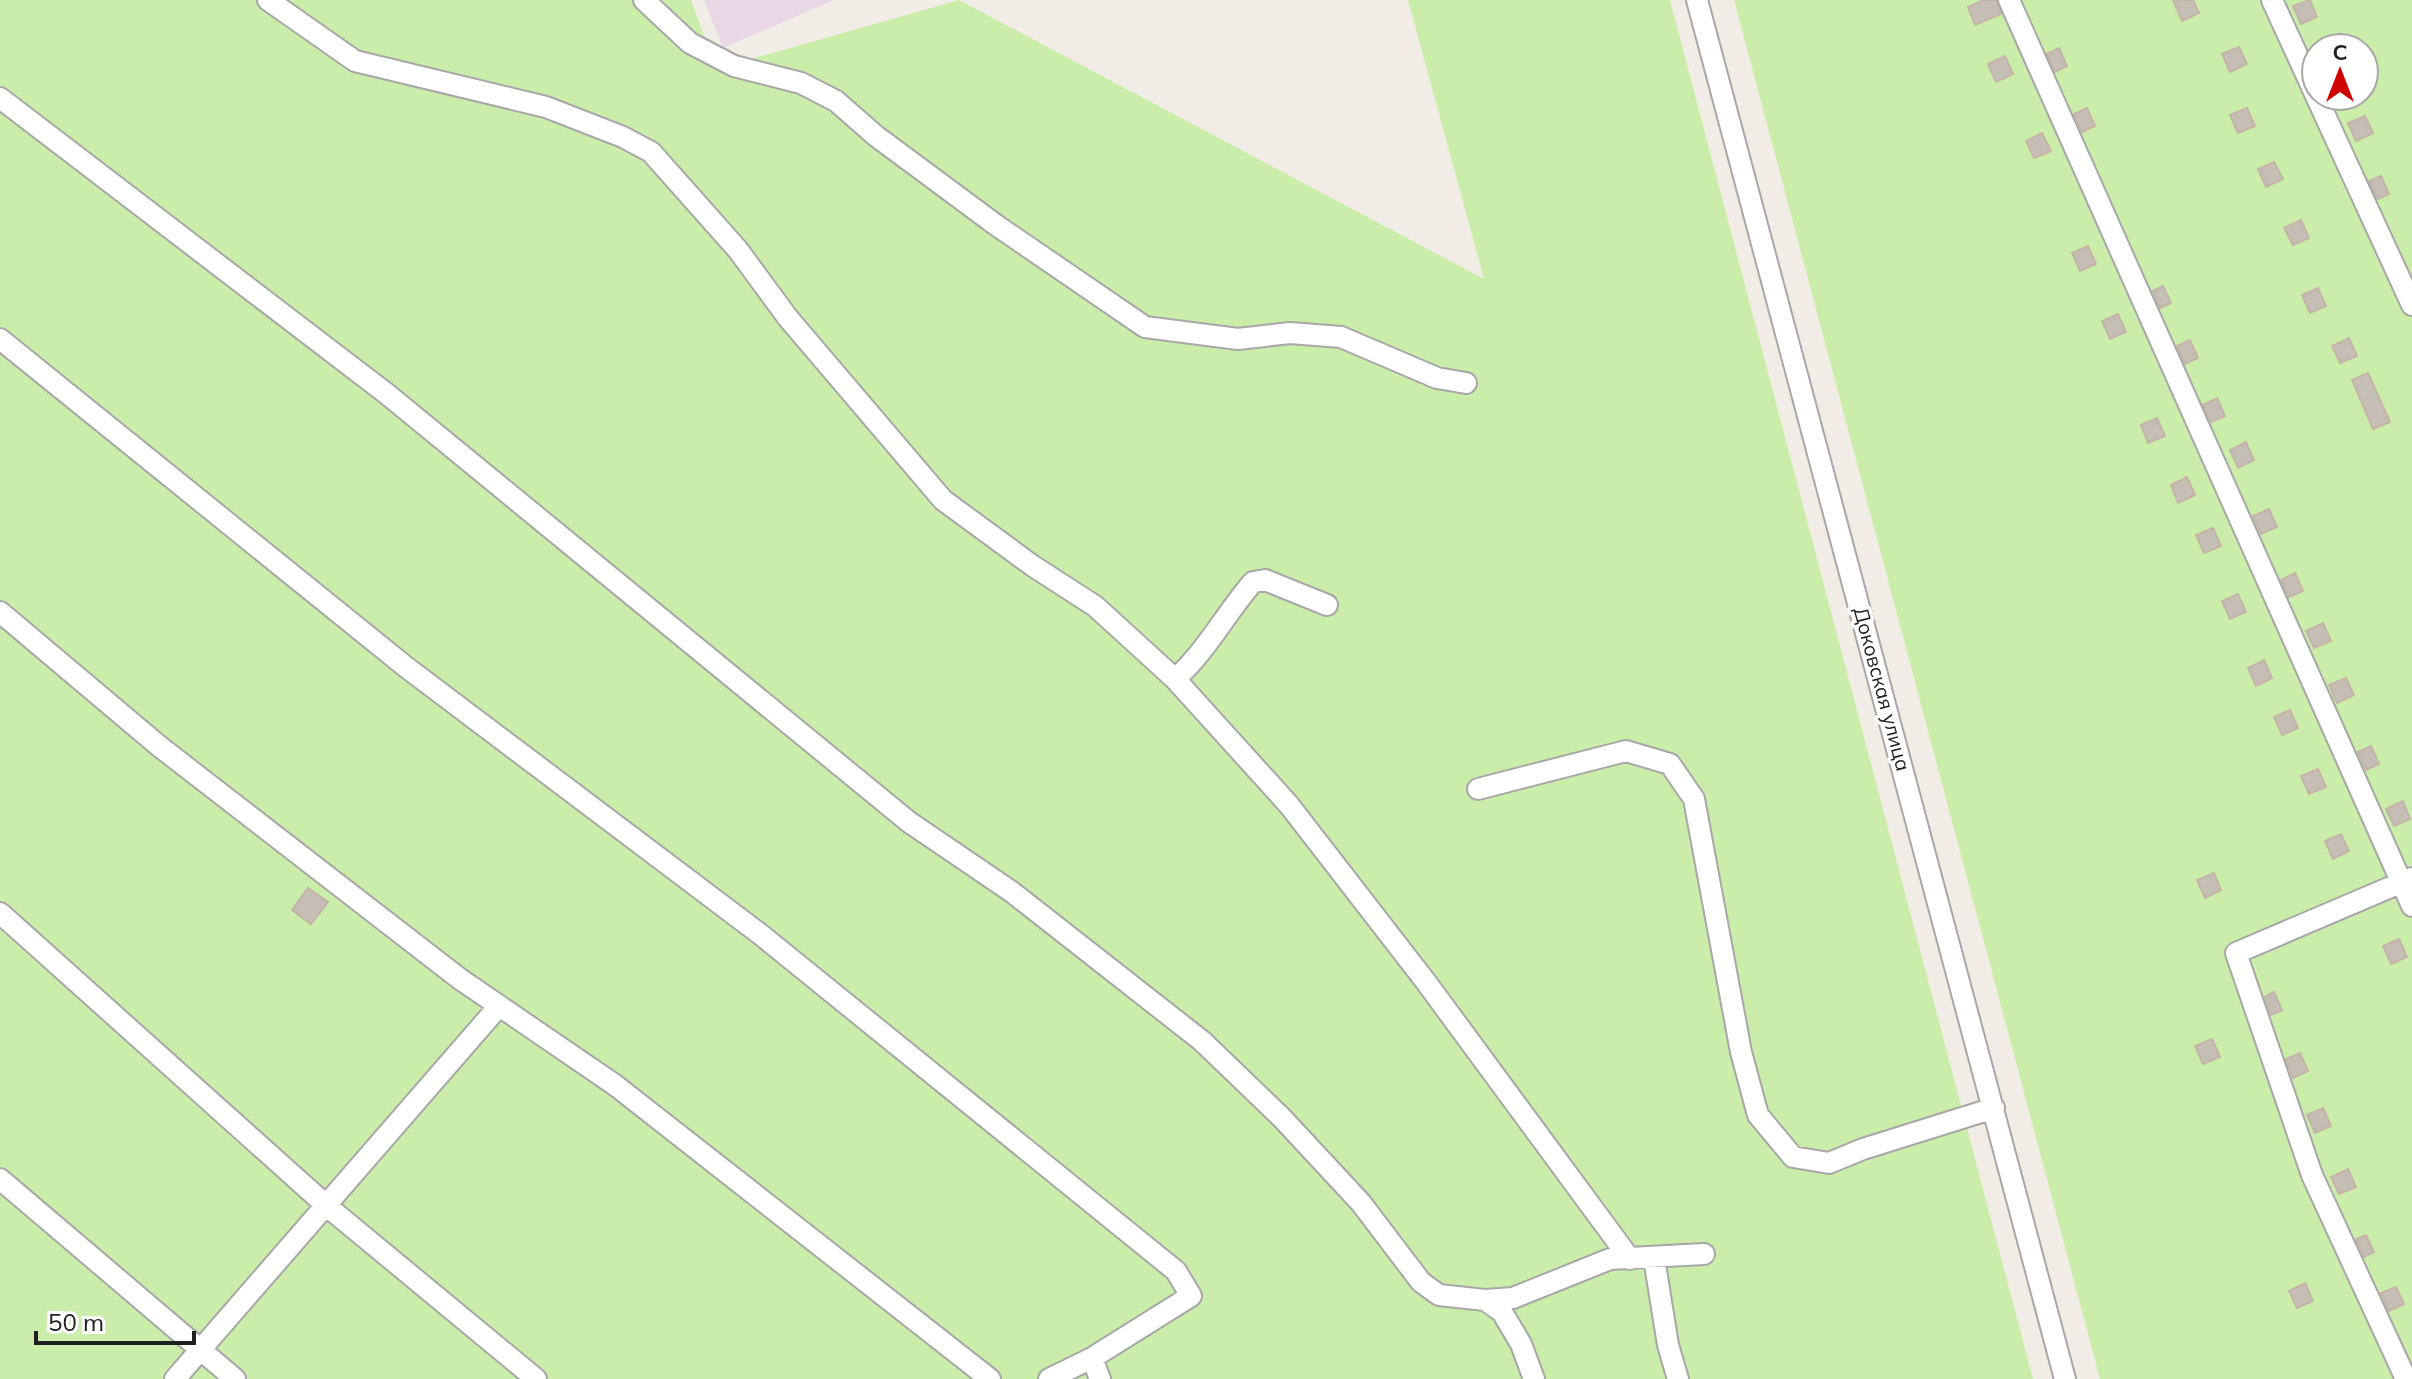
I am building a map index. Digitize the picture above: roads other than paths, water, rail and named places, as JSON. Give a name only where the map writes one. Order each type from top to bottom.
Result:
[{"type":"street","points":[[268,0],[355,61],[546,107],[623,137],[651,152],[738,250],[788,318],[943,500],[1033,566],[1095,606],[1175,679],[1289,805],[1426,982],[1630,1259]]},
{"type":"street","points":[[644,0],[690,43],[734,66],[801,83],[836,101],[876,136],[996,225],[1145,327],[1238,339],[1290,333],[1341,337],[1437,378],[1466,383]]},
{"type":"street","name":"Доковская улица","points":[[1697,0],[2065,1379]]},
{"type":"street","points":[[2009,0],[2407,880],[2412,906]]},
{"type":"street","points":[[2272,0],[2300,61]]},
{"type":"street","points":[[0,98],[387,394],[909,822],[1012,892],[1202,1041],[1282,1118],[1361,1203],[1421,1282],[1439,1295],[1485,1300],[1513,1298],[1610,1259],[1704,1254]]},
{"type":"street","points":[[2323,112],[2412,305]]},
{"type":"street","points":[[0,339],[406,667],[760,934],[1176,1271],[1191,1296],[1092,1358],[1049,1379]]},
{"type":"street","points":[[1175,679],[1191,665],[1226,613],[1253,582],[1265,580],[1327,605]]},
{"type":"street","points":[[0,612],[159,746],[499,1006],[615,1085],[990,1379]]},
{"type":"street","points":[[1478,789],[1626,751],[1670,764],[1694,799],[1741,1052],[1758,1115],[1793,1157],[1829,1163],[1863,1149],[1994,1108]]},
{"type":"street","points":[[2406,1379],[2312,1175],[2236,953],[2407,880]]},
{"type":"street","points":[[0,913],[328,1207],[536,1379]]},
{"type":"street","points":[[175,1379],[328,1207],[499,1006]]},
{"type":"street","points":[[0,1179],[235,1379]]},
{"type":"street","points":[[1654,1258],[1668,1345],[1678,1379]]},
{"type":"street","points":[[1485,1300],[1502,1312],[1521,1344],[1534,1379]]},
{"type":"street","points":[[1092,1358],[1100,1379]]}]
